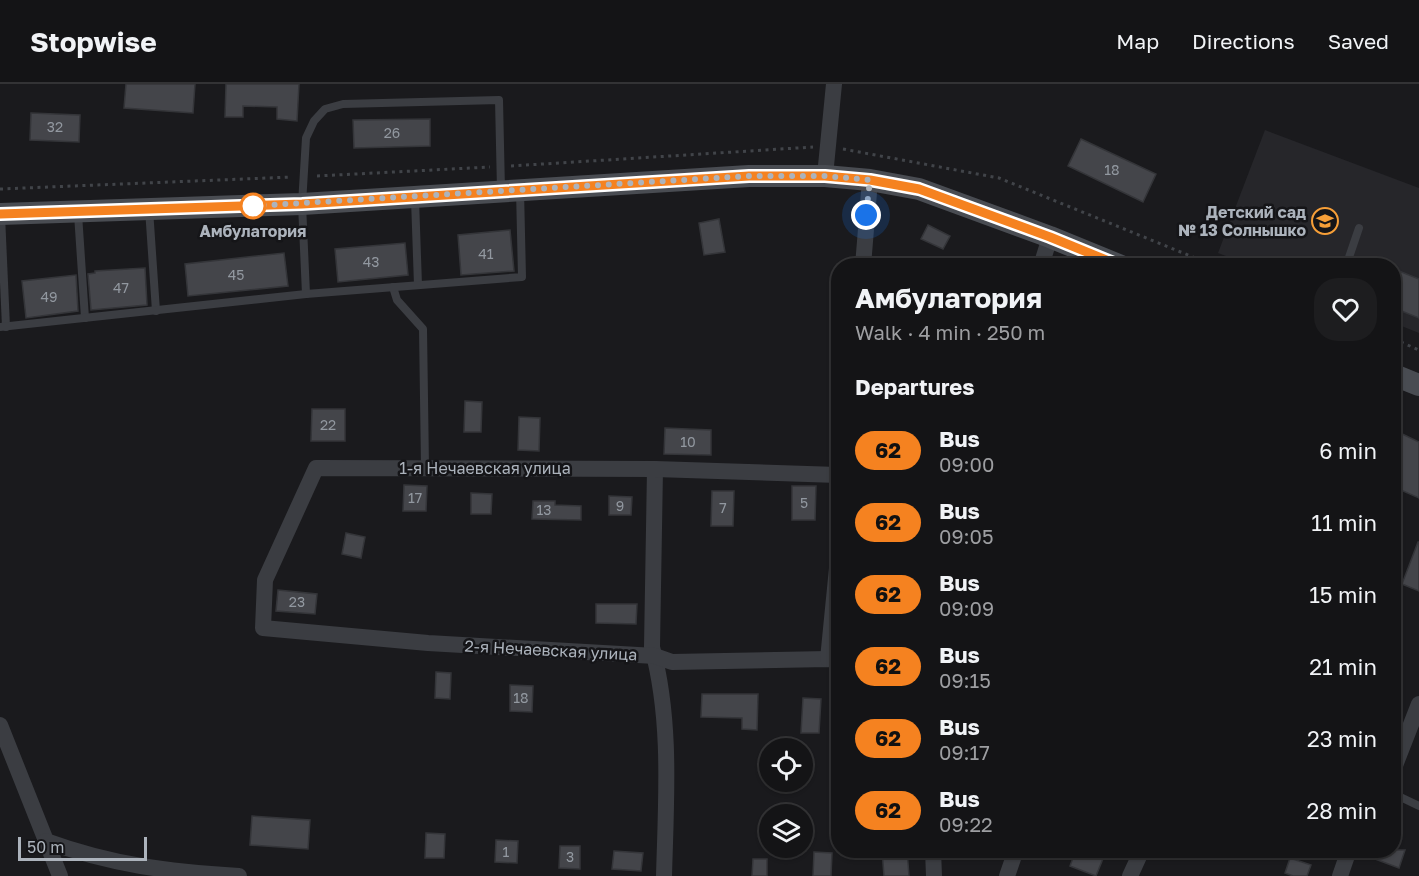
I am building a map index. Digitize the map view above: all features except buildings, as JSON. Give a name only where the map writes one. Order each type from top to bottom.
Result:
[{"type":"main road","points":[[1,214],[302,204],[749,176],[825,176],[870,180],[919,189],[1101,258]]},
{"type":"main road","points":[[1401,378],[1419,385]]},
{"type":"street","points":[[825,176],[834,84]]},
{"type":"street","points":[[863,258],[870,180]]},
{"type":"street","points":[[1043,258],[1050,237]]},
{"type":"street","name":"1-я Нечаевская улица","points":[[263,628],[265,580],[316,468],[655,469],[831,475]]},
{"type":"street","points":[[655,469],[652,647],[658,667],[665,734],[667,786],[664,876]]},
{"type":"street","name":"2-я Нечаевская улица","points":[[263,628],[417,642],[655,656],[672,662],[831,660]]},
{"type":"street","points":[[1401,750],[1419,704]]},
{"type":"street","points":[[0,725],[60,876]]},
{"type":"street","points":[[46,841],[80,854],[130,866],[239,876]]},
{"type":"street","points":[[933,858],[934,876]]},
{"type":"street","points":[[1007,876],[1013,858]]},
{"type":"street","points":[[1130,876],[1138,858]]},
{"type":"street","points":[[1340,876],[1346,858]]},
{"type":"lane","points":[[1,214],[3,327],[306,294],[522,277],[499,100],[343,104],[325,109],[314,122],[306,138],[302,204],[306,294]]},
{"type":"lane","points":[[415,196],[418,285]]},
{"type":"lane","points":[[149,209],[156,311]]},
{"type":"lane","points":[[78,212],[86,318]]},
{"type":"lane","points":[[1349,258],[1359,228]]},
{"type":"lane","points":[[393,287],[397,300],[423,329],[424,467]]},
{"type":"lane","points":[[1401,797],[1419,806]]},
{"type":"path","points":[[1401,342],[1419,350]]},
{"type":"shaded area","name":"Детский сад № 13 Солнышко","points":[[1265,130],[1419,188],[1419,333],[1401,326],[1401,258],[1231,258],[1218,253]]},
{"type":"bus line","name":"62","points":[[0,214],[302,204],[749,176],[825,176],[870,180],[919,189],[1101,258]]},
{"type":"place","name":"Амбулатория","points":[[253,206]]},
{"type":"place","name":"Детский сад № 13 Солнышко","points":[[1325,221]]},
{"type":"route","points":[[253,206],[749,176],[825,176],[870,180],[866,215]]}]
